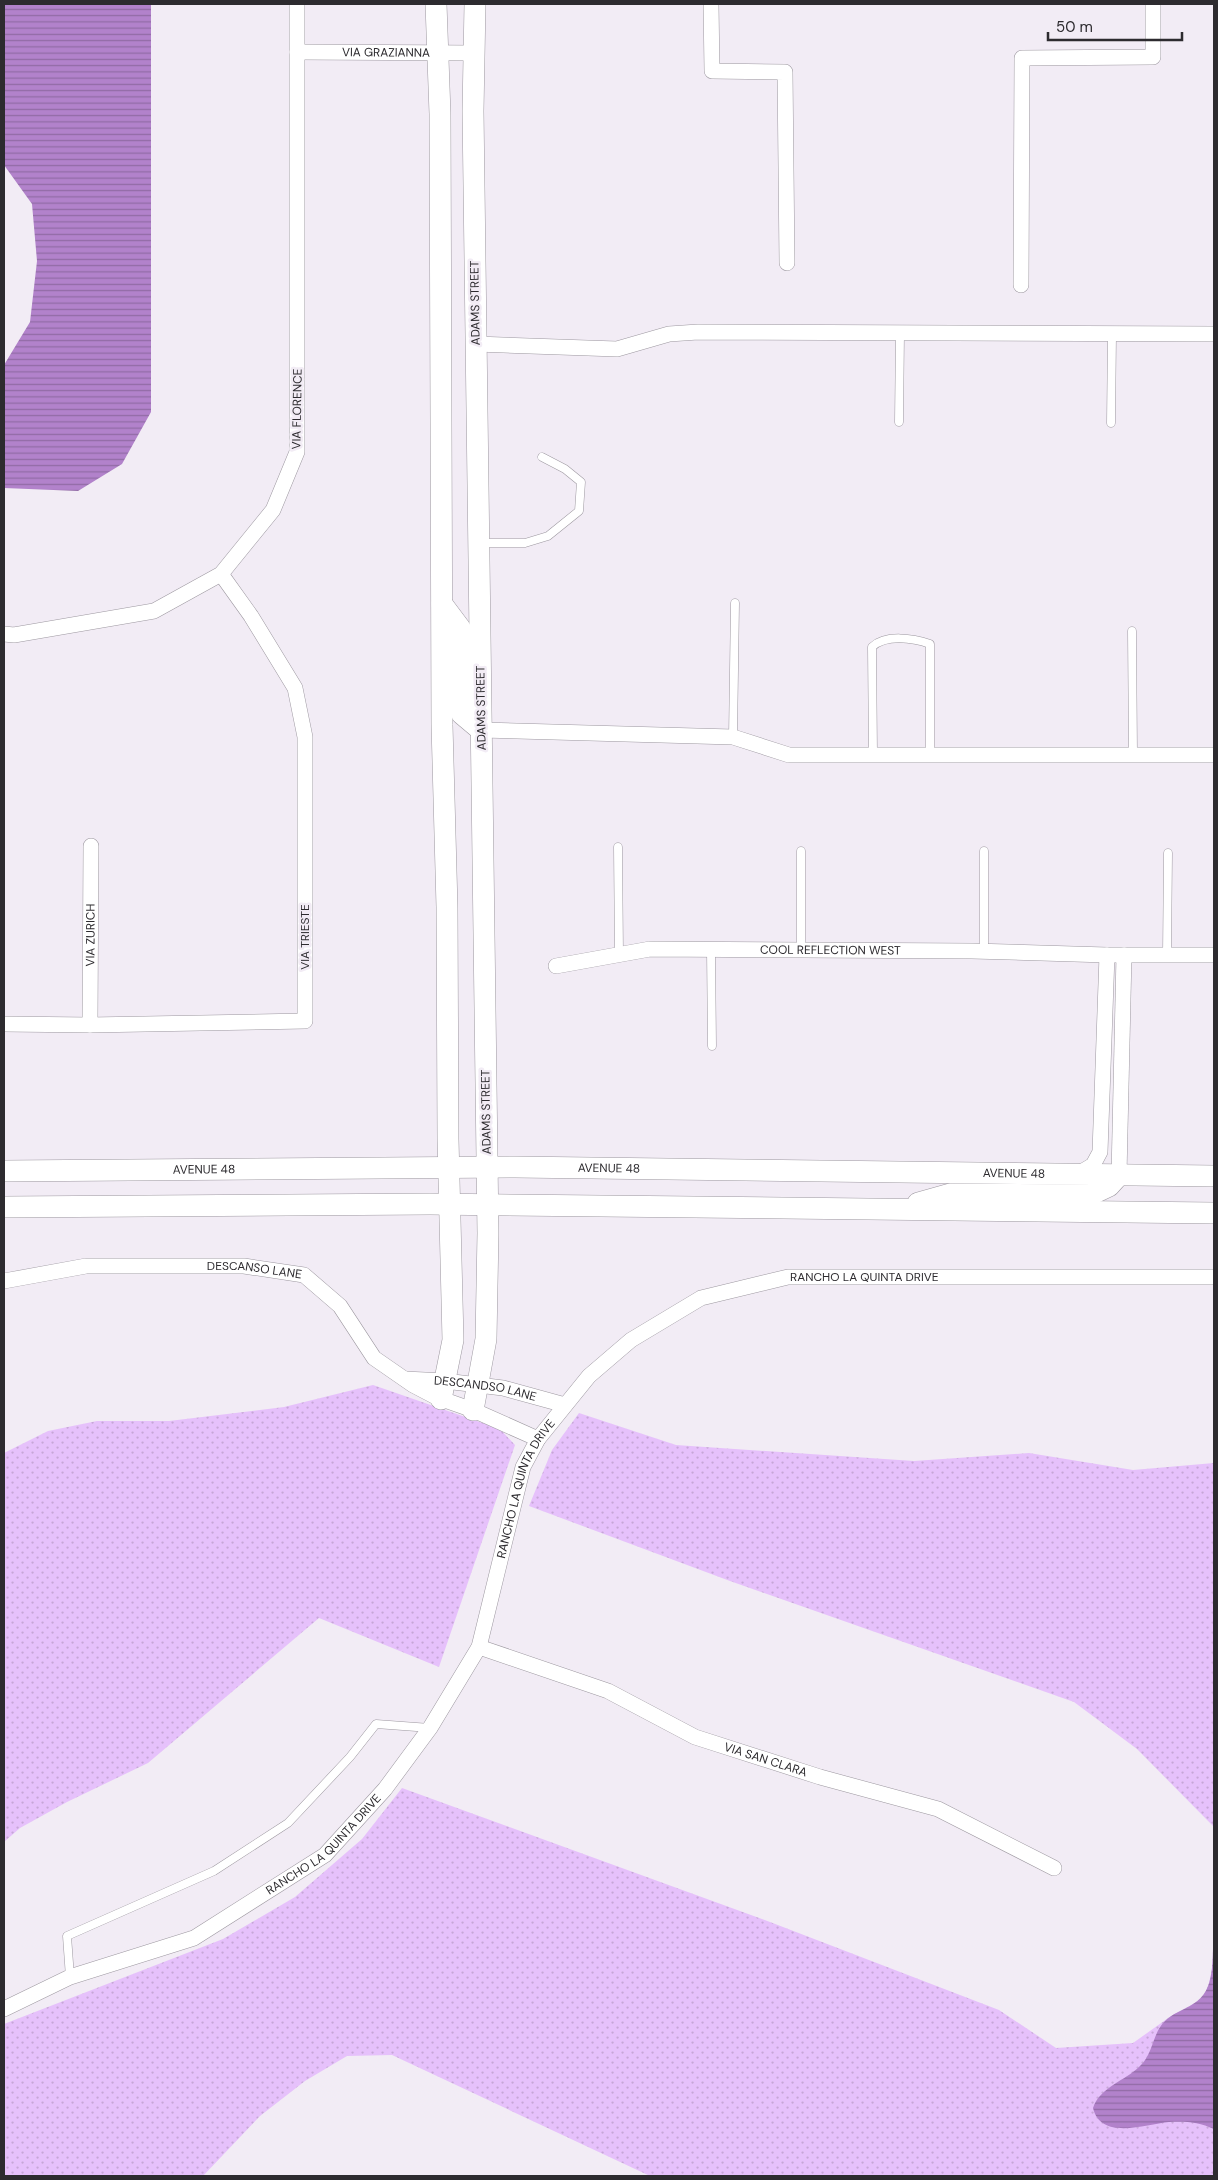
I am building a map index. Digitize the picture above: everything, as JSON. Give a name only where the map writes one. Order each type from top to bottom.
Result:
[{"type":"street","name":"VIA FLORENCE","points":[[4,634],[14,635],[154,611],[221,574],[274,510],[297,452],[297,4]]},
{"type":"street","points":[[436,4],[436,52],[440,124],[442,725],[448,907],[449,1168],[453,1340],[443,1390],[473,1410],[538,1439]]},
{"type":"street","name":"ADAMS STREET","points":[[473,1410],[486,1339],[487,1205],[473,111],[475,4]]},
{"type":"street","points":[[711,4],[712,71],[785,72],[787,263]]},
{"type":"street","points":[[1021,285],[1022,58],[1153,57],[1153,4]]},
{"type":"street","name":"VIA GRAZIANNA","points":[[297,52],[384,54],[475,53]]},
{"type":"street","points":[[476,344],[617,350],[669,334],[698,332],[1214,334]]},
{"type":"street","name":"VIA TRIESTE","points":[[4,1024],[90,1025],[305,1021],[305,737],[294,688],[251,616],[221,574]]},
{"type":"street","points":[[442,604],[460,628],[462,714],[481,730],[733,737],[790,755],[1214,755]]},
{"type":"street","name":"VIA ZURICH","points":[[90,1025],[91,846]]},
{"type":"street","name":"COOL REFLECTION WEST","points":[[556,966],[650,949],[1214,955]]},
{"type":"street","points":[[1078,1174],[1093,1165],[1100,1152],[1107,955]]},
{"type":"street","points":[[894,1209],[950,1194],[1090,1194],[1109,1186],[1119,1175],[1124,955]]},
{"type":"street","name":"AVENUE 48","points":[[4,1171],[486,1168],[1214,1176]]},
{"type":"street","points":[[4,1207],[487,1205],[1214,1214]]},
{"type":"street","name":"DESCANSO LANE","points":[[4,1281],[86,1266],[244,1266],[304,1276],[340,1306],[374,1358],[404,1379]]},
{"type":"street","name":"RANCHO LA QUINTA DRIVE","points":[[4,2009],[70,1977],[194,1938],[325,1855],[385,1789],[430,1728],[479,1647],[523,1467],[538,1439],[589,1376],[631,1340],[702,1298],[788,1277],[1214,1277]]},
{"type":"street","name":"DESCANDSO LANE","points":[[404,1379],[443,1390],[478,1384],[503,1388],[565,1405]]},
{"type":"street","name":"VIA SAN CLARA","points":[[479,1647],[608,1691],[695,1738],[820,1777],[938,1809],[1054,1868]]},
{"type":"lane","points":[[899,422],[900,333]]},
{"type":"lane","points":[[1111,423],[1112,334]]},
{"type":"lane","points":[[479,543],[525,543],[548,536],[578,511],[581,482],[565,469],[542,456]]},
{"type":"lane","points":[[733,737],[735,603]]},
{"type":"lane","points":[[1132,632],[1133,755]]},
{"type":"lane","points":[[873,755],[872,647],[878,642],[915,639],[930,644],[930,755]]},
{"type":"lane","points":[[618,847],[619,955]]},
{"type":"lane","points":[[801,851],[801,950]]},
{"type":"lane","points":[[984,851],[984,952]]},
{"type":"lane","points":[[1167,955],[1168,853]]},
{"type":"lane","points":[[711,950],[712,1046]]},
{"type":"lane","points":[[70,1977],[66,1936],[214,1871],[288,1823],[350,1757],[376,1724],[430,1728]]},
{"type":"shaded area","points":[[4,4],[151,4],[151,412],[122,464],[78,491],[4,488],[4,365],[30,322],[37,261],[32,204],[4,165]]},
{"type":"shaded area","points":[[373,1385],[500,1429],[515,1445],[439,1667],[319,1618],[148,1763],[67,1802],[20,1828],[4,1842],[4,1453],[48,1431],[97,1421],[169,1421],[284,1407]]},
{"type":"shaded area","points":[[579,1413],[676,1445],[914,1461],[1029,1453],[1133,1470],[1214,1463],[1214,1827],[1137,1749],[1074,1702],[730,1581],[529,1506],[552,1450]]},
{"type":"shaded area","points":[[402,1788],[770,1922],[999,2010],[1056,2048],[1133,2043],[1171,2016],[1195,2003],[1204,1996],[1209,1983],[1213,1965],[1214,1935],[1214,2176],[650,2176],[392,2055],[347,2056],[305,2081],[260,2116],[203,2176],[4,2176],[4,2024],[223,1939],[295,1897],[362,1839]]},
{"type":"shaded area","points":[[1214,1935],[1214,2129],[1197,2123],[1181,2122],[1125,2128],[1105,2124],[1098,2118],[1093,2108],[1096,2101],[1107,2089],[1140,2066],[1148,2056],[1160,2027],[1167,2019],[1193,2004],[1206,1991],[1211,1973]]}]
